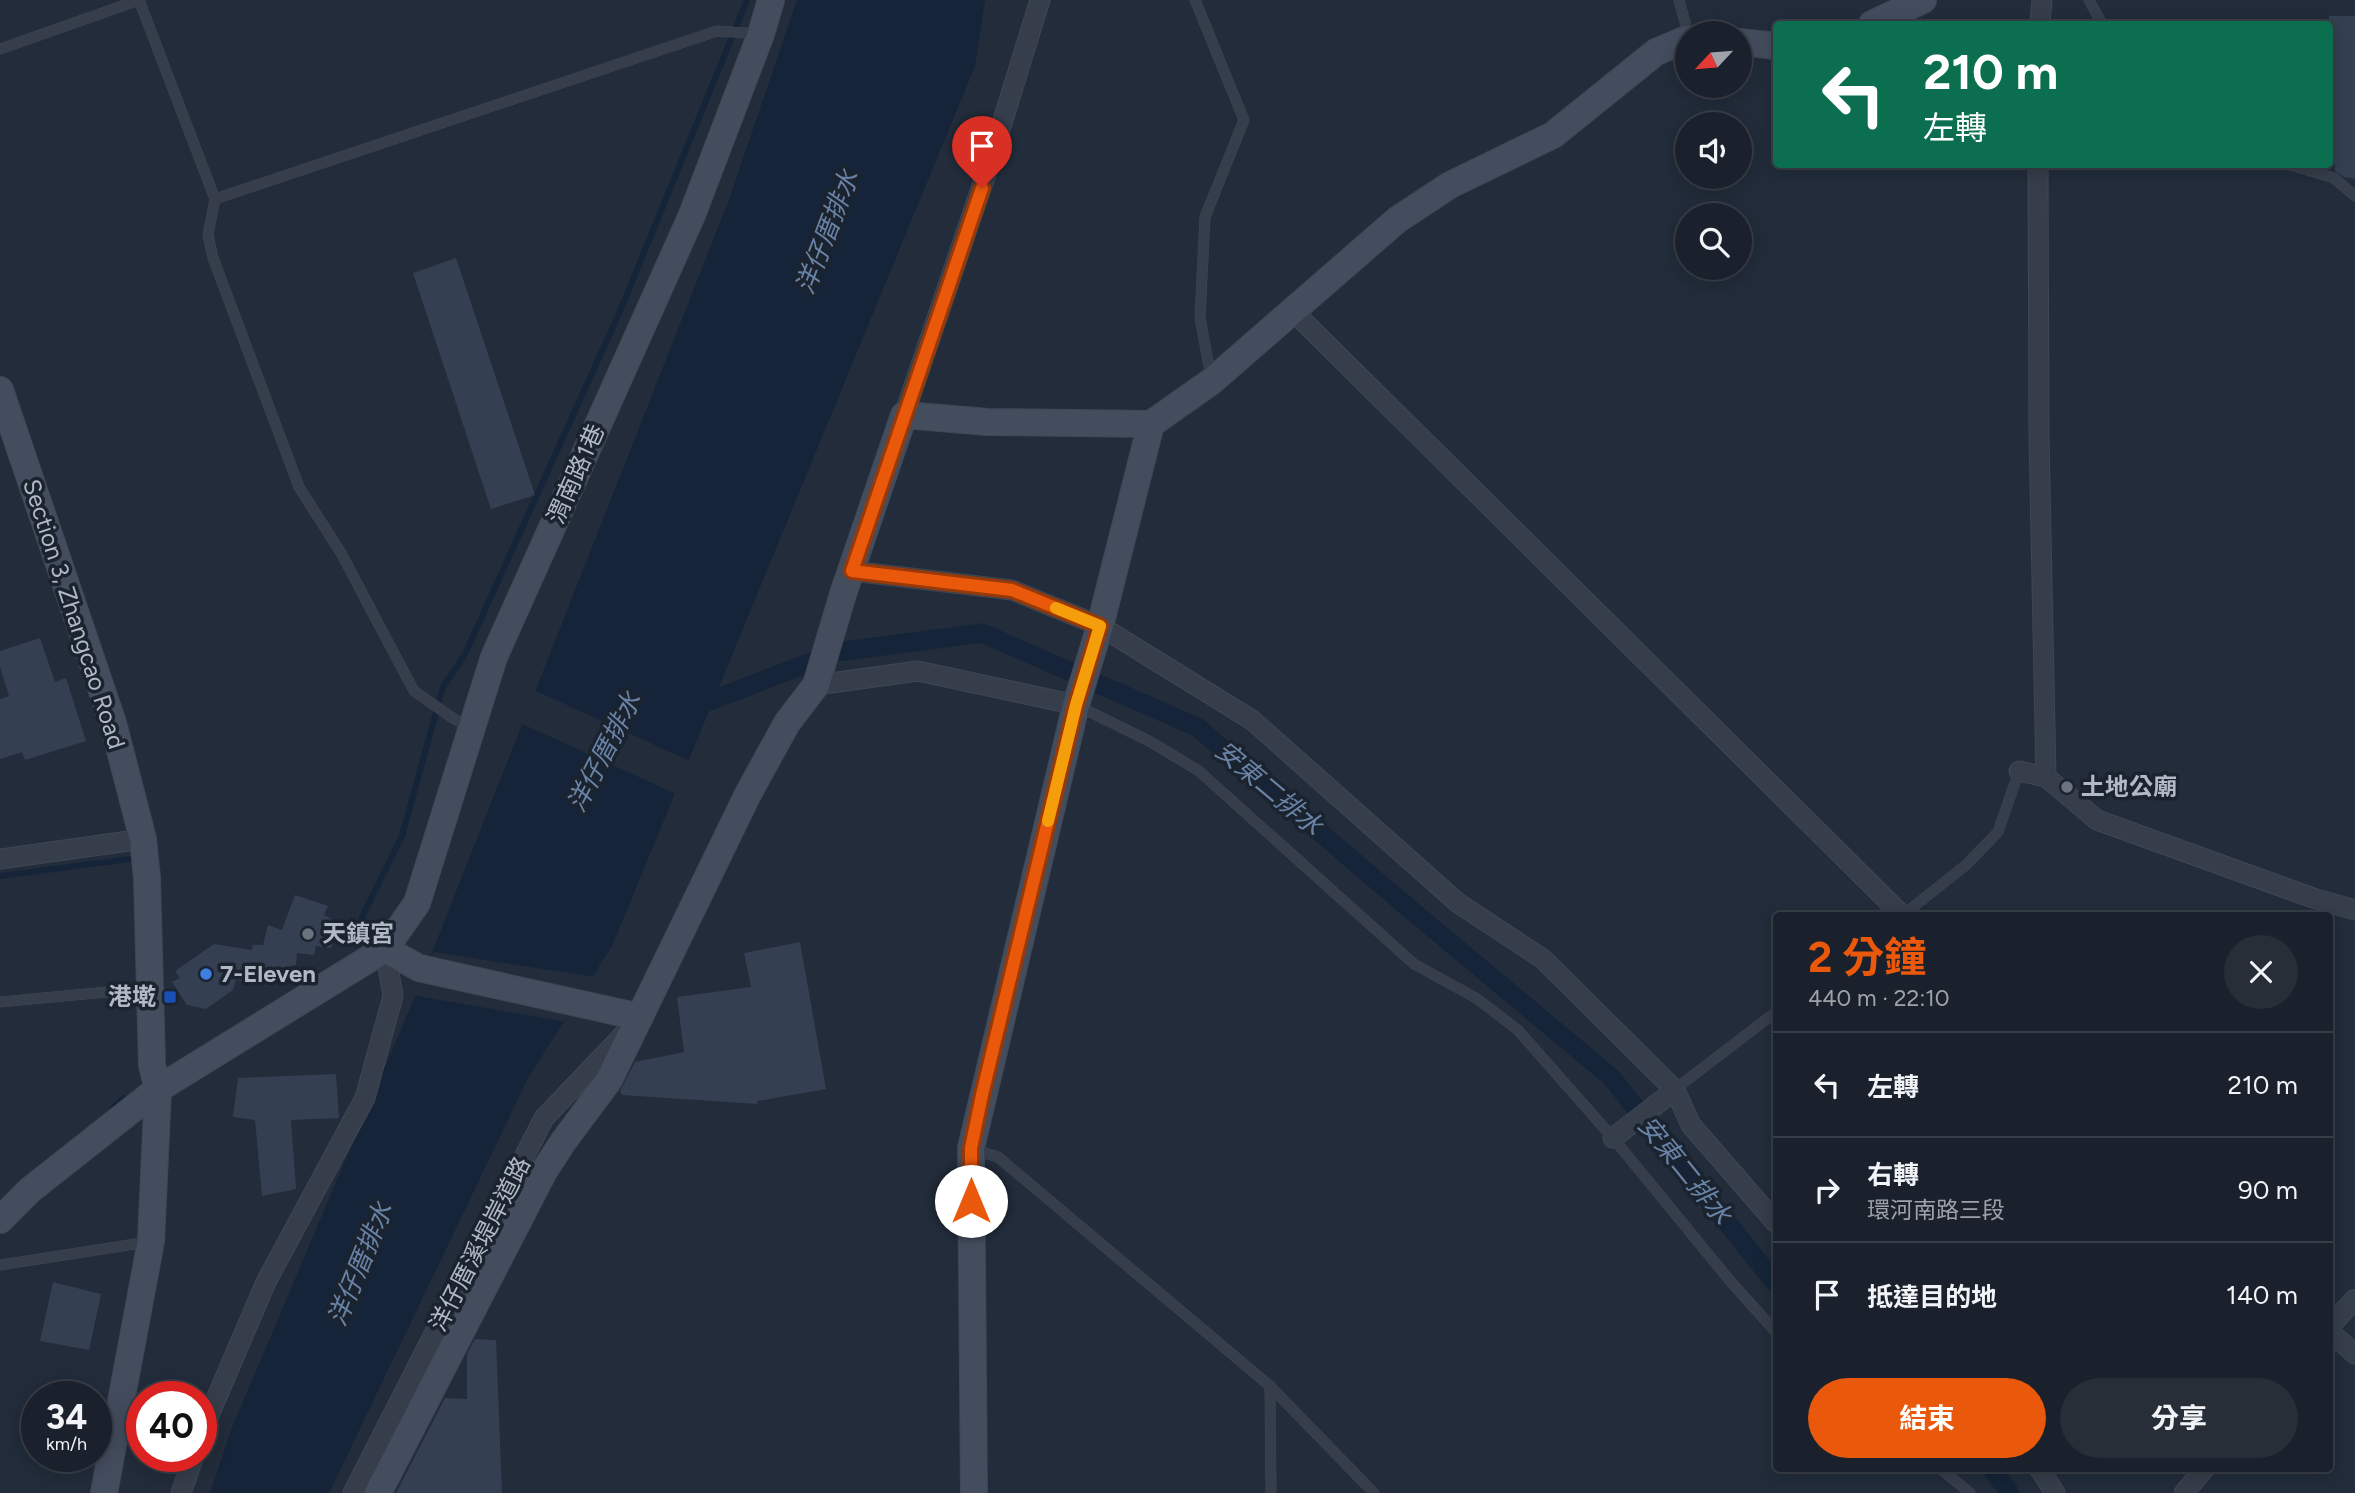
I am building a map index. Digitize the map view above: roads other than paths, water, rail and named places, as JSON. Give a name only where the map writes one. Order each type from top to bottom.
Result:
[{"type":"street","name":"渭南路1巷","points":[[386,948],[417,903],[494,657],[692,215],[761,34],[771,0]]},
{"type":"street","points":[[378,1493],[543,1173],[609,1080],[748,794],[787,723],[816,685],[848,582],[990,162],[1041,0]]},
{"type":"street","points":[[1878,21],[1923,0]]},
{"type":"street","points":[[2040,21],[2042,0]]},
{"type":"street","points":[[1752,43],[1773,46]]},
{"type":"street","points":[[904,415],[988,422],[1151,424],[1212,382],[1397,220],[1450,185],[1553,135],[1656,52],[1675,44]]},
{"type":"street","points":[[2038,168],[2040,450],[2033,774],[2096,820],[2313,898],[2355,910]]},
{"type":"street","points":[[1292,310],[1900,912]]},
{"type":"street","name":"Section 3, Zhangcao Road","points":[[0,390],[113,723],[143,839],[147,878],[155,1077],[151,1241],[104,1493]]},
{"type":"street","points":[[974,1493],[971,1148],[1078,699],[1098,634],[1151,424]]},
{"type":"street","points":[[848,582],[1012,590],[1252,719],[1458,903],[1544,959],[1670,1093],[1691,1125],[1773,1220]]},
{"type":"street","points":[[816,685],[918,671],[1078,699]]},
{"type":"street","points":[[0,859],[143,839]]},
{"type":"street","points":[[386,948],[419,968],[640,1017]]},
{"type":"street","points":[[0,1220],[155,1077],[386,948]]},
{"type":"street","points":[[217,1397],[266,1282],[365,1098],[393,996],[386,948]]},
{"type":"street","name":"洋仔厝溪堤岸道路","points":[[353,1493],[544,1118],[640,1017]]},
{"type":"street","points":[[1613,1138],[1670,1093]]},
{"type":"street","points":[[2333,1324],[2355,1299]]},
{"type":"street","points":[[2333,1333],[2355,1354]]},
{"type":"street","points":[[181,1493],[188,1472]]},
{"type":"street","points":[[2042,1472],[2055,1493]]},
{"type":"street","points":[[2184,1493],[2202,1472]]},
{"type":"lane","points":[[0,49],[139,0],[215,199],[208,235],[213,258],[299,488],[341,553],[414,691],[454,719],[471,726]]},
{"type":"lane","points":[[1195,0],[1244,120],[1205,217],[1200,318],[1212,382]]},
{"type":"lane","points":[[1679,0],[1685,21]]},
{"type":"lane","points":[[2089,0],[2100,21]]},
{"type":"lane","points":[[215,199],[717,32],[761,34]]},
{"type":"lane","points":[[2300,168],[2334,178],[2355,196]]},
{"type":"lane","points":[[1078,699],[1199,771],[1414,964],[1476,998],[1518,1030],[1613,1138],[1731,1282],[1773,1329]]},
{"type":"lane","points":[[1907,912],[1966,865],[1998,832],[2033,774]]},
{"type":"lane","points":[[0,1002],[150,988]]},
{"type":"lane","points":[[1670,1093],[1773,1014]]},
{"type":"lane","points":[[971,1148],[998,1157],[1270,1386],[1374,1493]]},
{"type":"lane","points":[[0,1265],[151,1241]]},
{"type":"lane","points":[[1270,1386],[1271,1493]]},
{"type":"lane","points":[[1945,1472],[1970,1493]]},
{"type":"water","name":"洋仔厝排水","points":[[797,0],[985,0],[975,66],[612,946],[528,1078],[329,1493],[210,1493],[231,1430],[413,1001],[729,200]]},
{"type":"waterway","points":[[362,917],[402,836],[443,687],[465,654],[621,309],[747,0]]},
{"type":"waterway","name":"安東二排水","points":[[689,709],[837,652],[982,633],[1197,727],[1611,1077],[1773,1280]]},
{"type":"waterway","points":[[0,876],[130,859]]},
{"type":"waterway","points":[[113,1108],[124,1098]]},
{"type":"waterway","name":"安東二排水","points":[[1994,1472],[2010,1493]]},
{"type":"place","name":"土地公廟","points":[[2067,787]]},
{"type":"place","name":"天鎮宮","points":[[308,934]]},
{"type":"place","name":"7-Eleven","points":[[206,974]]},
{"type":"place","name":"港墘","points":[[170,997]]}]
